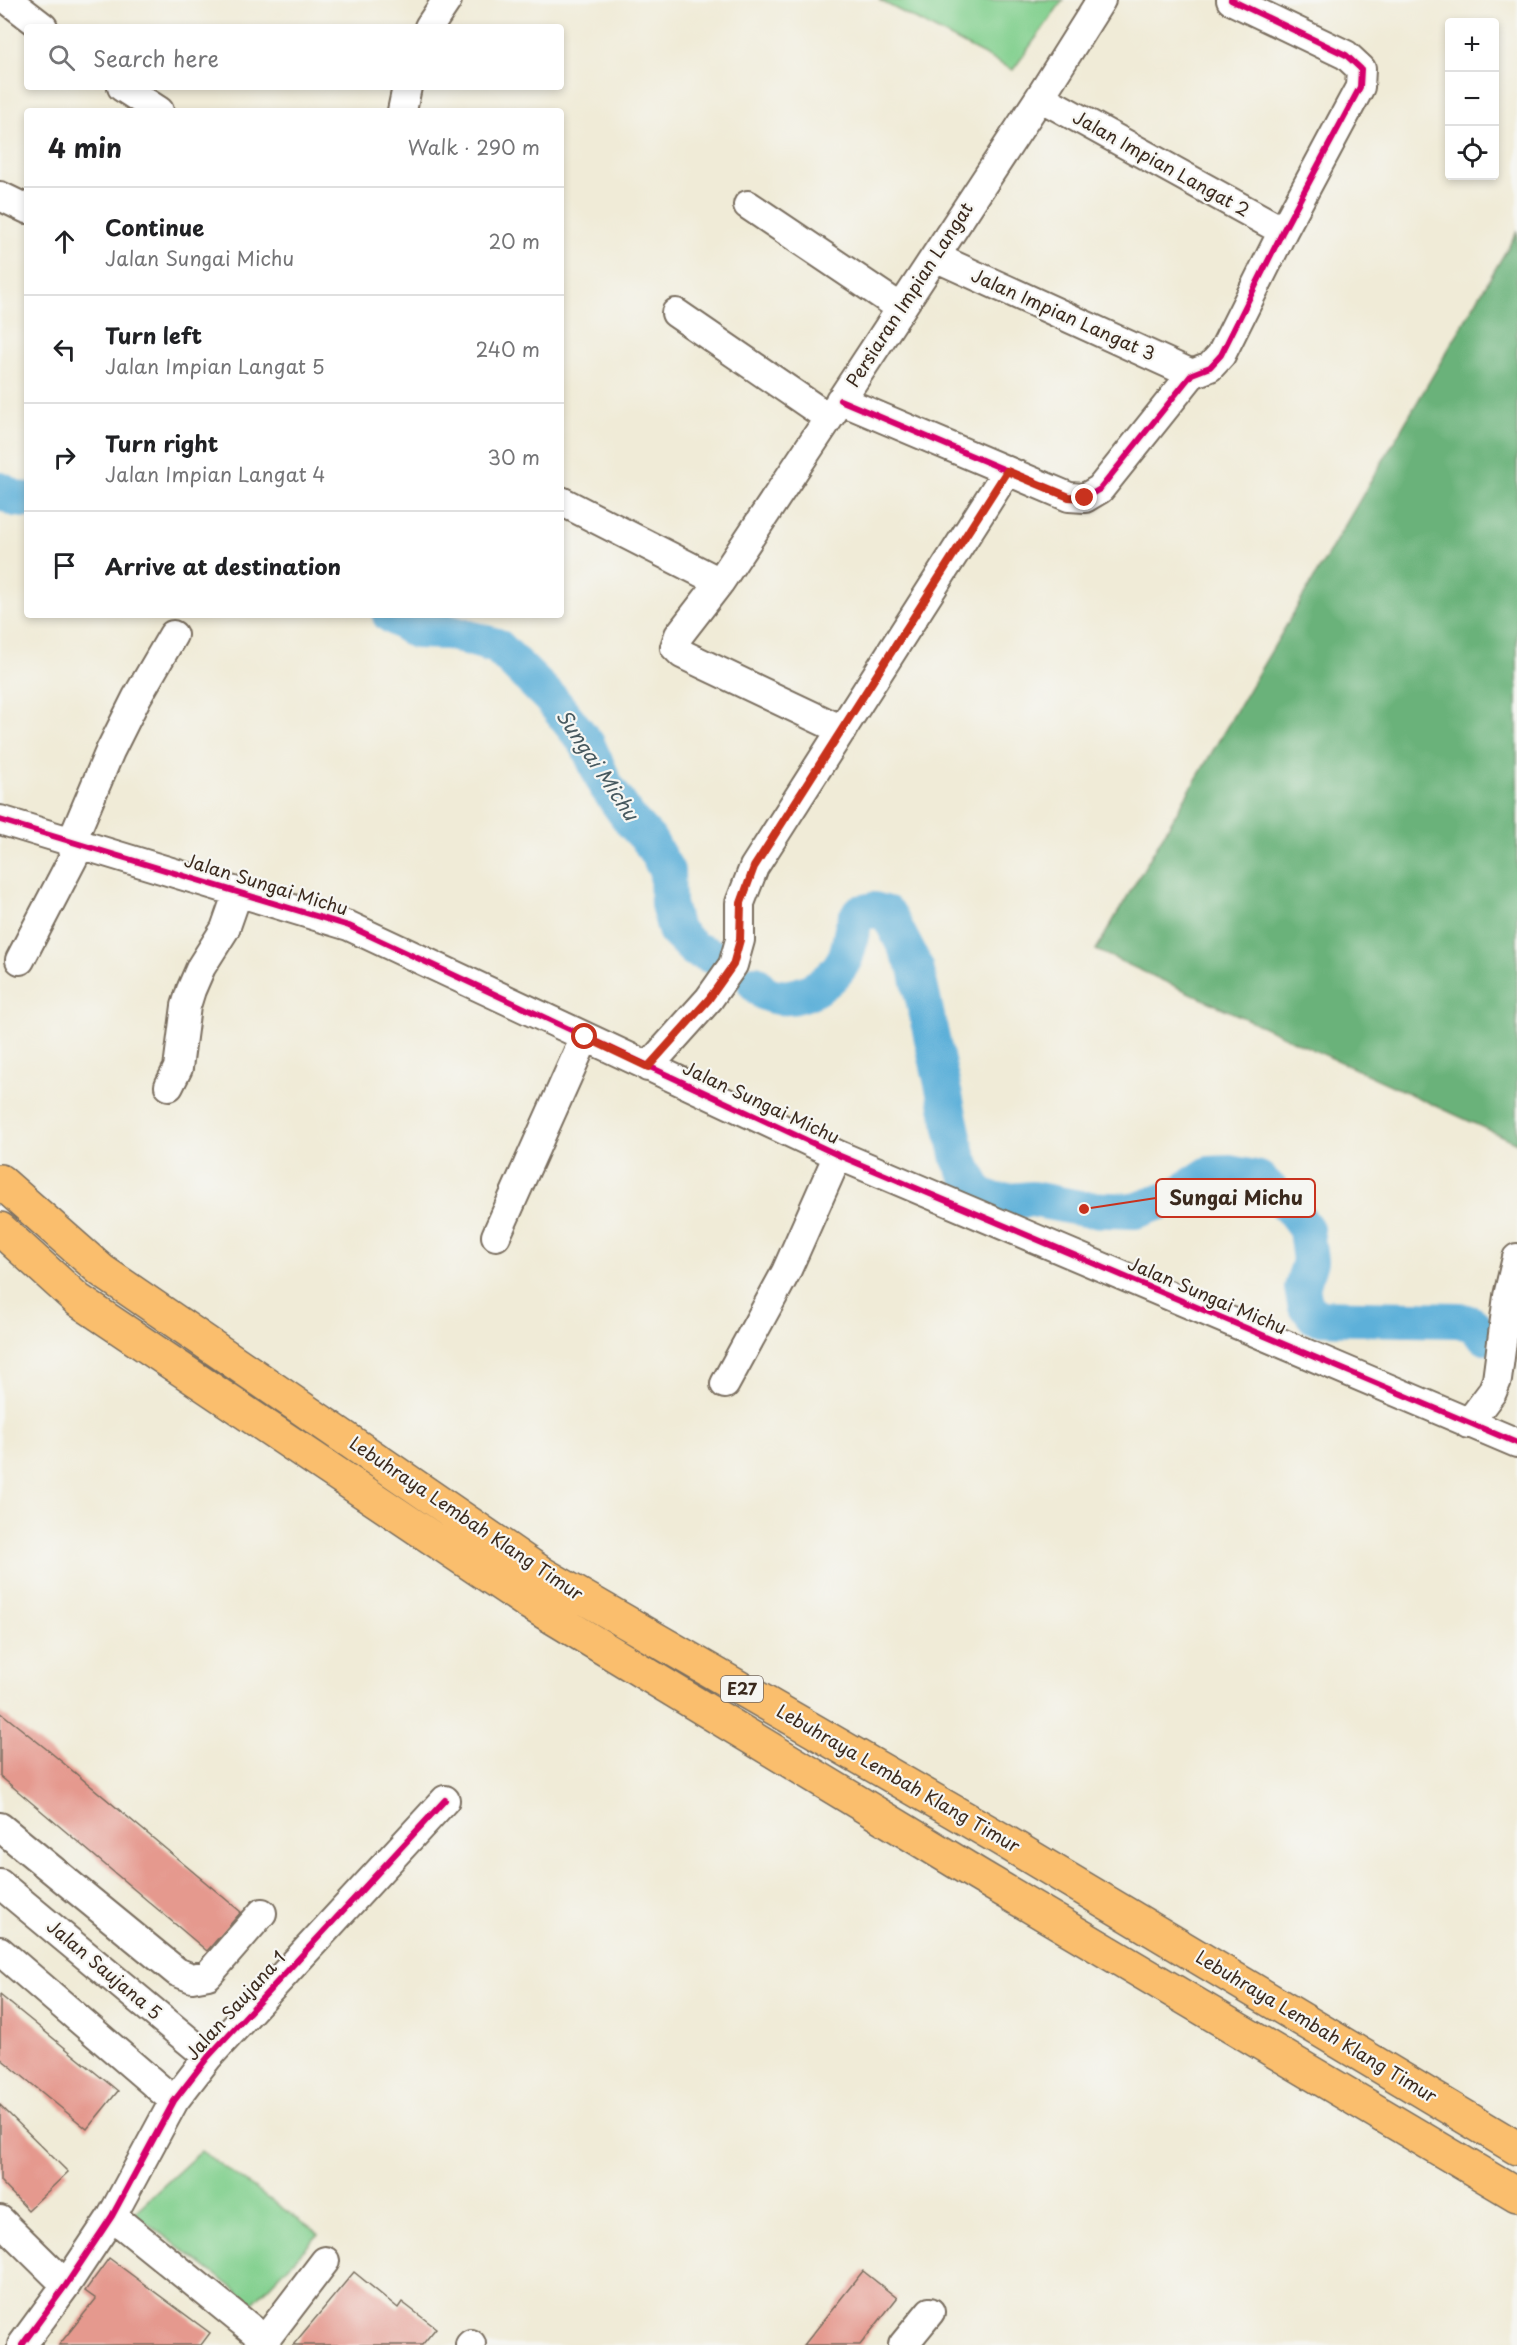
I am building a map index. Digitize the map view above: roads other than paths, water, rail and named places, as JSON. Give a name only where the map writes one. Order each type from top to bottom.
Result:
[{"type":"highway","name":"Lebuhraya Lembah Klang Timur","points":[[0,1181],[102,1271],[543,1574],[999,1838],[1517,2148]]},
{"type":"highway","name":"Lebuhraya Lembah Klang Timur","points":[[0,1230],[78,1300],[526,1601],[978,1875],[1517,2196]]},
{"type":"street","points":[[8,0],[39,24]]},
{"type":"street","points":[[431,24],[447,0]]},
{"type":"street","name":"Persiaran Impian Langat","points":[[842,730],[682,654],[675,646],[679,635],[720,582],[935,257],[1101,0]]},
{"type":"street","points":[[676,313],[834,409],[1007,471],[1069,497],[1085,498],[1100,489],[1192,374],[1210,367],[1221,355],[1282,231],[1360,87],[1361,69],[1346,55],[1231,0]]},
{"type":"street","points":[[127,90],[154,108]]},
{"type":"street","points":[[403,108],[406,90]]},
{"type":"street","name":"Jalan Impian Langat 2","points":[[1040,97],[1282,231]]},
{"type":"street","points":[[0,196],[24,208]]},
{"type":"street","points":[[748,205],[901,308]]},
{"type":"street","name":"Jalan Impian Langat 3","points":[[935,257],[1192,374]]},
{"type":"street","points":[[648,1067],[709,999],[733,965],[740,940],[741,903],[754,867],[1007,471]]},
{"type":"street","points":[[564,503],[720,582]]},
{"type":"street","points":[[20,960],[76,842],[110,751],[137,697],[173,635]]},
{"type":"street","name":"Jalan Sungai Michu","points":[[0,820],[350,926],[838,1155],[1517,1443]]},
{"type":"street","points":[[169,1086],[178,1068],[190,990],[201,967],[225,929],[238,892]]},
{"type":"street","points":[[496,1236],[585,1037]]},
{"type":"street","points":[[725,1383],[786,1272],[838,1155]]},
{"type":"street","points":[[1468,1424],[1488,1399],[1497,1380],[1508,1296],[1517,1258]]},
{"type":"street","name":"Jalan Saujana 1","points":[[22,2345],[112,2216],[174,2101],[208,2057],[445,1800]]},
{"type":"street","points":[[0,1827],[177,1972],[192,1978],[208,1975],[262,1913]]},
{"type":"street","name":"Jalan Saujana 5","points":[[0,1884],[208,2057]]},
{"type":"street","points":[[0,1951],[174,2101]]},
{"type":"street","points":[[112,2216],[263,2342],[325,2261]]},
{"type":"street","points":[[0,2220],[66,2285]]},
{"type":"street","points":[[903,2345],[930,2312]]},
{"type":"waterway","name":"Sungai Michu","points":[[0,490],[16,499],[24,500]]},
{"type":"waterway","name":"Sungai Michu","points":[[395,618],[416,631],[448,632],[497,646],[551,699],[587,744],[606,786],[631,821],[649,840],[667,871],[668,904],[675,930],[694,949],[712,956]]},
{"type":"waterway","name":"Sungai Michu","points":[[755,983],[765,993],[776,997],[800,995],[811,990],[822,984],[839,968],[845,958],[859,913],[874,910],[888,914],[916,968],[959,1159],[978,1194],[999,1202],[1032,1199],[1084,1209],[1135,1211],[1174,1197],[1209,1174],[1230,1173],[1259,1179],[1291,1209],[1306,1229],[1310,1261],[1302,1288],[1305,1304],[1315,1317],[1459,1320],[1472,1324],[1486,1337]]},
{"type":"place","name":"Sungai Michu","points":[[1084,1209]]}]
